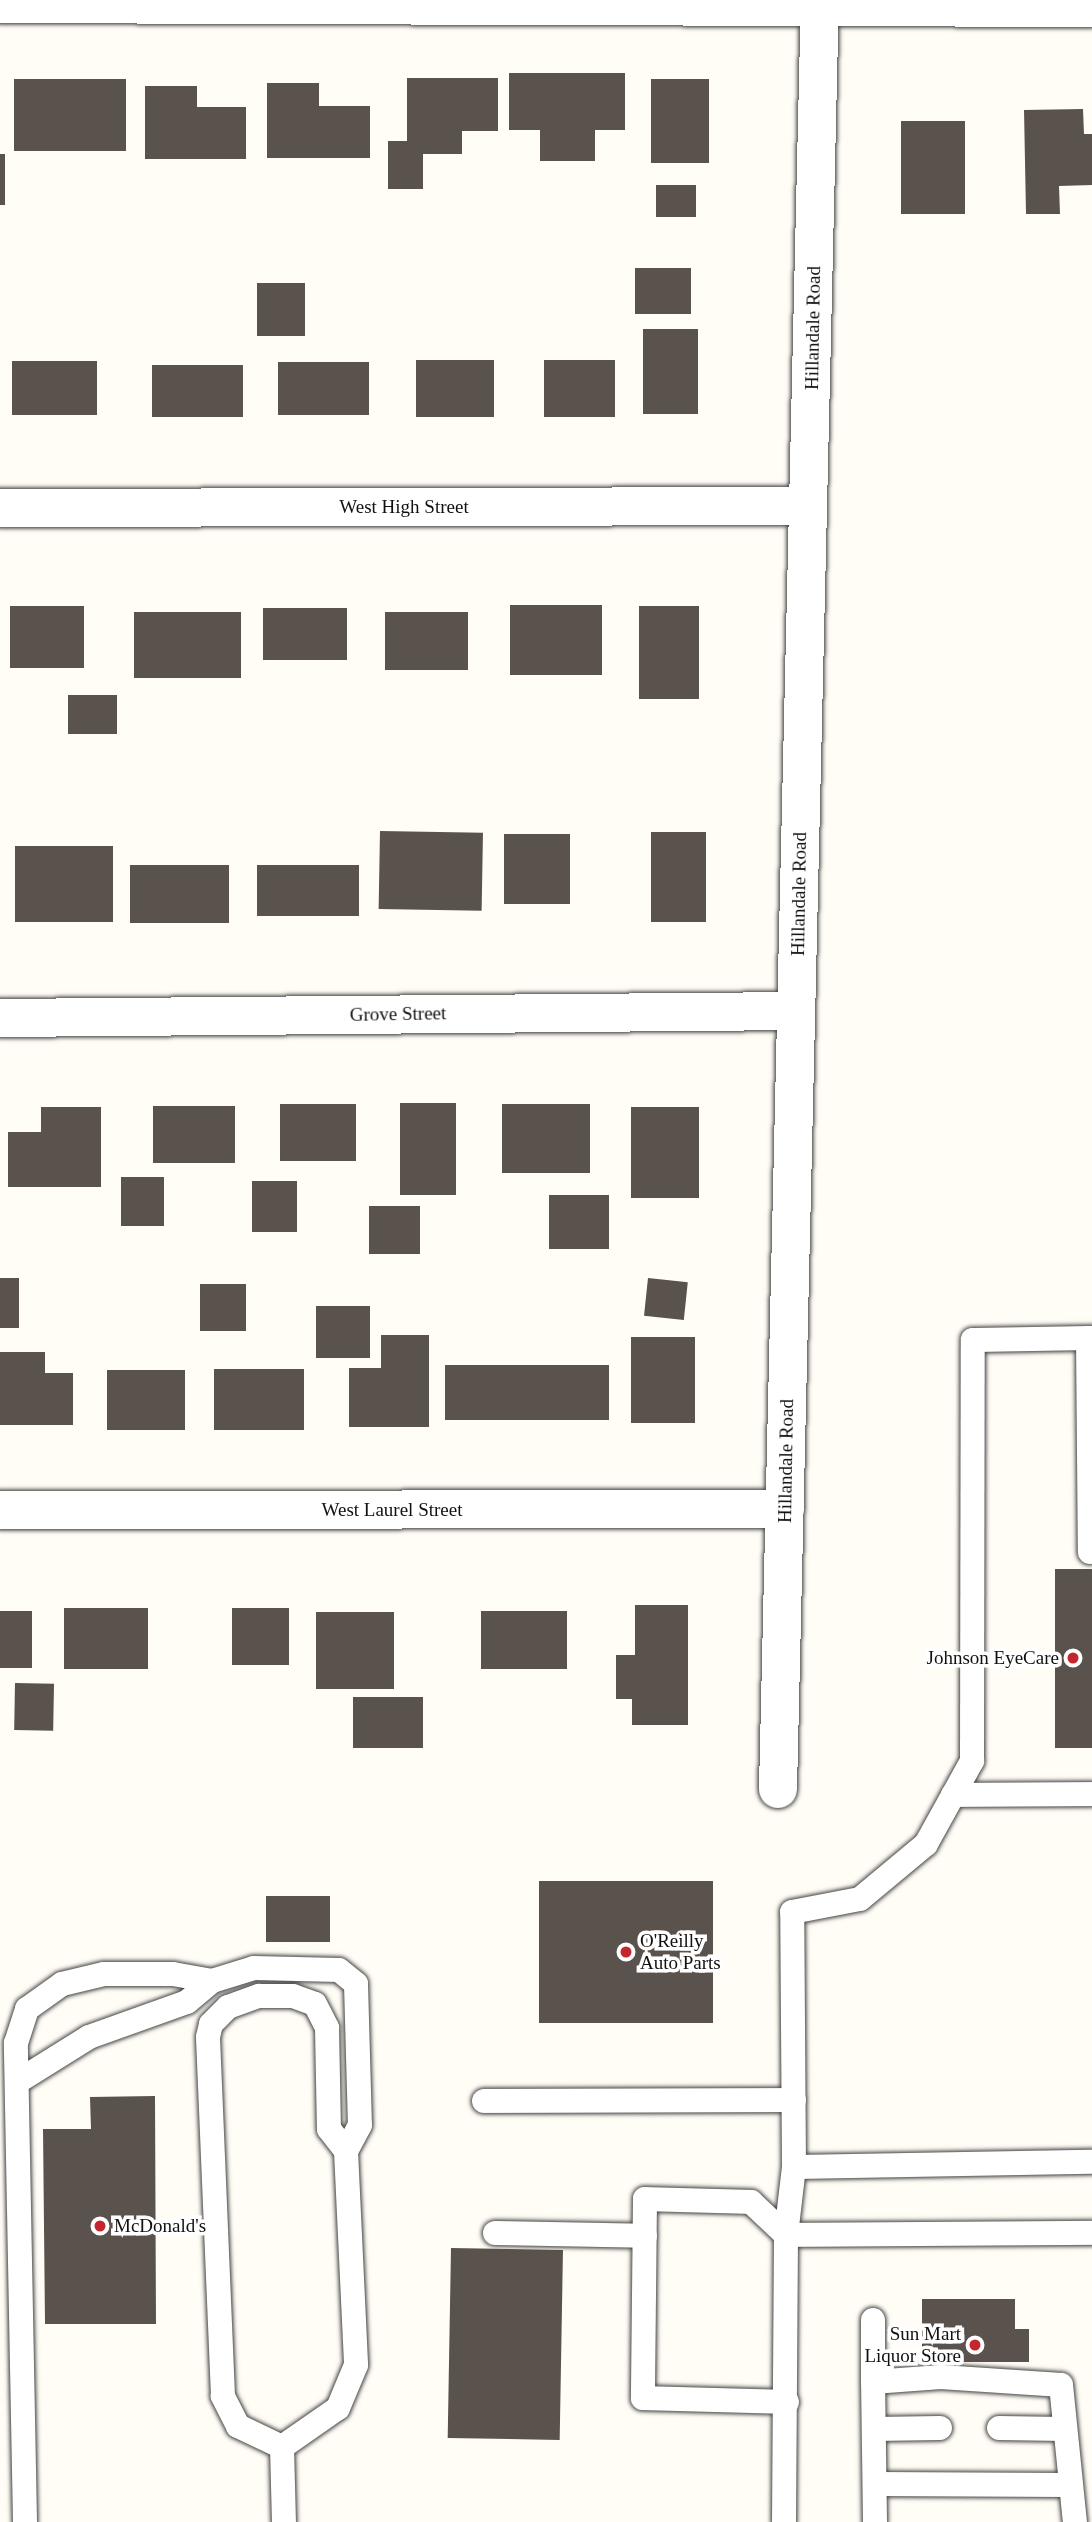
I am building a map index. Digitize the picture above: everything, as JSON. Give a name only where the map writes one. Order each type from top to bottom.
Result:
[{"type":"street","points":[[0,4],[820,4],[1092,8]]},
{"type":"street","name":"Hillandale Road","points":[[779,1789],[820,4]]},
{"type":"street","name":"West High Street","points":[[0,508],[808,506]]},
{"type":"street","name":"Grove Street","points":[[0,1018],[796,1011]]},
{"type":"street","name":"West Laurel Street","points":[[0,1510],[785,1509]]},
{"type":"lane","points":[[784,2522],[788,2402],[786,2235],[794,2167],[792,1912],[860,1899],[926,1844],[972,1761],[973,1340],[1090,1338],[1090,1552]]},
{"type":"lane","points":[[953,1795],[1092,1794]]},
{"type":"lane","points":[[16,2082],[89,2037],[187,2003],[212,1981],[254,1968],[339,1970],[356,1984],[360,2125],[346,2151],[356,2365],[338,2408],[282,2447]]},
{"type":"lane","points":[[25,2522],[16,2043],[27,2009],[62,1984],[104,1974],[173,1974],[212,1981]]},
{"type":"lane","points":[[282,2447],[238,2426],[223,2396],[208,2037],[211,2024],[228,2007],[260,1996],[293,1996],[315,2004],[327,2028],[329,2129],[346,2151]]},
{"type":"lane","points":[[484,2101],[794,2099]]},
{"type":"lane","points":[[794,2167],[1092,2162]]},
{"type":"lane","points":[[788,2402],[643,2399],[645,2199],[751,2202],[786,2235],[1092,2233]]},
{"type":"lane","points":[[495,2233],[645,2236]]},
{"type":"lane","points":[[873,2320],[875,2522]]},
{"type":"lane","points":[[873,2382],[980,2377],[1061,2385],[1068,2485],[1075,2522]]},
{"type":"lane","points":[[874,2429],[940,2428]]},
{"type":"lane","points":[[999,2428],[1064,2428]]},
{"type":"lane","points":[[282,2447],[284,2522]]},
{"type":"lane","points":[[874,2484],[1068,2485]]},
{"type":"building","points":[[509,73],[625,73],[625,130],[595,130],[595,161],[540,161],[540,130],[509,130]]},
{"type":"building","points":[[407,78],[498,78],[498,131],[462,131],[462,154],[423,154],[423,189],[388,189],[388,141],[407,141]]},
{"type":"building","points":[[14,79],[126,79],[126,151],[14,151]]},
{"type":"building","points":[[651,79],[709,79],[709,163],[651,163]]},
{"type":"building","points":[[267,83],[319,83],[319,106],[370,106],[370,158],[267,158]]},
{"type":"building","points":[[145,86],[197,86],[197,107],[246,107],[246,159],[145,159]]},
{"type":"building","points":[[1083,109],[1084,134],[1092,134],[1092,185],[1059,186],[1060,214],[1026,214],[1024,110]]},
{"type":"building","points":[[901,121],[965,121],[965,214],[901,214]]},
{"type":"building","points":[[0,154],[5,154],[5,205],[0,205]]},
{"type":"building","points":[[656,185],[696,185],[696,217],[656,217]]},
{"type":"building","points":[[635,268],[691,268],[691,314],[635,314]]},
{"type":"building","points":[[257,283],[305,283],[305,336],[257,336]]},
{"type":"building","points":[[643,329],[698,329],[698,414],[643,414]]},
{"type":"building","points":[[416,360],[494,360],[494,417],[416,417]]},
{"type":"building","points":[[544,360],[615,360],[615,417],[544,417]]},
{"type":"building","points":[[12,361],[97,361],[97,415],[12,415]]},
{"type":"building","points":[[278,362],[369,362],[369,415],[278,415]]},
{"type":"building","points":[[152,365],[243,365],[243,417],[152,417]]},
{"type":"building","points":[[510,605],[602,605],[602,675],[510,675]]},
{"type":"building","points":[[10,606],[84,606],[84,668],[10,668]]},
{"type":"building","points":[[639,606],[699,606],[699,699],[639,699]]},
{"type":"building","points":[[263,608],[347,608],[347,660],[263,660]]},
{"type":"building","points":[[134,612],[241,612],[241,678],[134,678]]},
{"type":"building","points":[[385,612],[468,612],[468,670],[385,670]]},
{"type":"building","points":[[68,695],[117,695],[117,734],[68,734]]},
{"type":"building","points":[[380,831],[483,833],[482,911],[379,909]]},
{"type":"building","points":[[651,832],[706,832],[706,922],[651,922]]},
{"type":"building","points":[[504,834],[570,834],[570,904],[504,904]]},
{"type":"building","points":[[15,846],[113,846],[113,922],[15,922]]},
{"type":"building","points":[[130,865],[229,865],[229,923],[130,923]]},
{"type":"building","points":[[257,865],[359,865],[359,916],[257,916]]},
{"type":"building","points":[[400,1103],[456,1103],[456,1195],[400,1195]]},
{"type":"building","points":[[280,1104],[356,1104],[356,1161],[280,1161]]},
{"type":"building","points":[[502,1104],[590,1104],[590,1173],[502,1173]]},
{"type":"building","points":[[153,1106],[235,1106],[235,1163],[153,1163]]},
{"type":"building","points":[[41,1107],[101,1107],[101,1187],[8,1187],[8,1132],[41,1132]]},
{"type":"building","points":[[631,1107],[699,1107],[699,1198],[631,1198]]},
{"type":"building","points":[[121,1177],[164,1177],[164,1226],[121,1226]]},
{"type":"building","points":[[252,1181],[297,1181],[297,1232],[252,1232]]},
{"type":"building","points":[[549,1195],[609,1195],[609,1249],[549,1249]]},
{"type":"building","points":[[369,1206],[420,1206],[420,1254],[369,1254]]},
{"type":"building","points":[[0,1278],[19,1278],[19,1328],[0,1328]]},
{"type":"building","points":[[648,1278],[688,1282],[684,1320],[644,1316]]},
{"type":"building","points":[[200,1284],[246,1284],[246,1331],[200,1331]]},
{"type":"building","points":[[316,1306],[370,1306],[370,1358],[316,1358]]},
{"type":"building","points":[[381,1335],[429,1335],[429,1427],[349,1427],[349,1368],[381,1368]]},
{"type":"building","points":[[631,1337],[695,1337],[695,1423],[631,1423]]},
{"type":"building","points":[[0,1352],[45,1352],[45,1373],[73,1373],[73,1425],[0,1425]]},
{"type":"building","points":[[445,1365],[609,1365],[609,1420],[445,1420]]},
{"type":"building","points":[[214,1369],[304,1369],[304,1430],[214,1430]]},
{"type":"building","points":[[107,1370],[185,1370],[185,1430],[107,1430]]},
{"type":"building","name":"Johnson EyeCare","points":[[1055,1569],[1092,1569],[1092,1748],[1055,1748]]},
{"type":"building","points":[[635,1605],[688,1605],[688,1725],[632,1725],[632,1699],[616,1699],[616,1655],[635,1655]]},
{"type":"building","points":[[64,1608],[148,1608],[148,1669],[64,1669]]},
{"type":"building","points":[[232,1608],[289,1608],[289,1665],[232,1665]]},
{"type":"building","points":[[0,1611],[32,1611],[32,1668],[0,1668]]},
{"type":"building","points":[[481,1611],[567,1611],[567,1669],[481,1669]]},
{"type":"building","points":[[316,1612],[394,1612],[394,1689],[316,1689]]},
{"type":"building","points":[[15,1683],[54,1684],[53,1731],[14,1730]]},
{"type":"building","points":[[353,1697],[423,1697],[423,1748],[353,1748]]},
{"type":"building","name":"O'Reilly Auto Parts","points":[[539,1881],[713,1881],[713,2023],[539,2023]]},
{"type":"building","points":[[266,1896],[330,1896],[330,1942],[266,1942]]},
{"type":"building","name":"McDonald's","points":[[155,2096],[156,2324],[45,2324],[43,2129],[91,2129],[90,2097]]},
{"type":"building","points":[[451,2248],[563,2250],[560,2440],[448,2438]]},
{"type":"building","name":"Sun Mart Liquor Store","points":[[922,2299],[1015,2299],[1015,2329],[1029,2329],[1029,2362],[922,2362]]},
{"type":"place","name":"Johnson EyeCare","points":[[1073,1658]]},
{"type":"place","name":"O'Reilly Auto Parts","points":[[626,1952]]},
{"type":"place","name":"McDonald's","points":[[100,2226]]},
{"type":"place","name":"Sun Mart Liquor Store","points":[[975,2345]]}]
